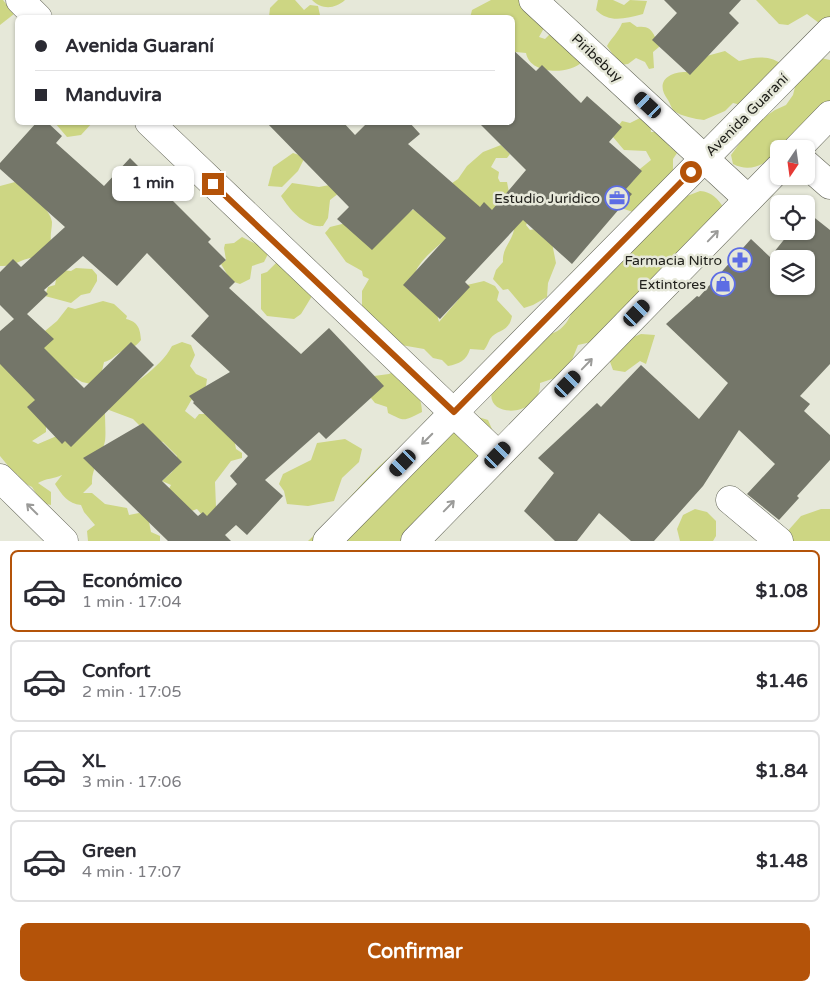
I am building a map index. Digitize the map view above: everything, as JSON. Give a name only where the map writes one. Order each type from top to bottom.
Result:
[{"type":"main road","points":[[20,0],[35,15]]},
{"type":"main road","name":"Piribebuy","points":[[534,0],[748,199]]},
{"type":"main road","name":"Avenida Guaraní","points":[[326,541],[830,31]]},
{"type":"main road","points":[[806,140],[830,115]]},
{"type":"main road","points":[[152,125],[498,455]]},
{"type":"main road","points":[[815,172],[830,184]]},
{"type":"main road","points":[[415,541],[770,177]]},
{"type":"main road","points":[[0,478],[64,541]]},
{"type":"main road","points":[[730,500],[780,541]]},
{"type":"green space","points":[[0,0],[3,0],[14,14],[0,25]]},
{"type":"green space","points":[[278,0],[295,0],[304,10],[310,5],[318,6],[320,15],[269,15],[270,8]]},
{"type":"green space","points":[[312,0],[345,0],[333,7],[324,7]]},
{"type":"green space","points":[[491,0],[542,0],[544,28],[539,37],[545,39],[550,34],[582,62],[560,71],[551,71],[535,66],[529,60],[526,53],[515,53],[515,15],[471,15],[472,10]]},
{"type":"green space","points":[[598,0],[613,0],[624,5],[630,0],[647,1],[643,14],[618,19],[607,17],[596,10]]},
{"type":"green space","points":[[756,0],[830,0],[830,20],[819,23],[807,14],[788,25],[779,24]]},
{"type":"green space","points":[[630,22],[637,27],[648,28],[655,37],[661,40],[659,47],[653,52],[654,68],[649,69],[645,62],[636,58],[628,64],[620,65],[607,46],[622,23]]},
{"type":"green space","points":[[725,51],[739,61],[751,58],[768,58],[779,62],[783,66],[758,109],[733,103],[725,111],[704,120],[688,117],[674,111],[664,94],[663,84],[665,80],[673,74],[686,72],[703,57]]},
{"type":"green space","points":[[821,58],[830,60],[830,124],[796,140],[770,140],[770,160],[757,166],[746,168],[733,164],[731,155],[753,125],[786,105],[793,95],[798,75]]},
{"type":"green space","points":[[644,116],[650,121],[651,132],[662,132],[669,140],[669,146],[677,153],[673,159],[673,172],[633,212],[621,206],[626,188],[634,180],[635,173],[651,160],[646,151],[624,150],[613,137],[613,133],[622,121],[630,123]]},
{"type":"green space","points":[[57,125],[90,125],[81,135],[67,137]]},
{"type":"green space","points":[[501,145],[510,154],[507,158],[496,158],[491,167],[499,172],[498,178],[500,182],[507,182],[510,198],[534,210],[526,225],[530,230],[541,228],[550,233],[556,263],[548,283],[547,297],[524,308],[508,289],[503,290],[493,279],[496,270],[503,262],[505,249],[514,230],[450,235],[428,255],[415,272],[413,279],[436,310],[439,322],[458,300],[459,293],[467,285],[484,281],[495,286],[499,292],[497,300],[512,316],[506,328],[490,339],[484,350],[470,349],[462,361],[448,366],[442,360],[433,358],[424,349],[401,345],[362,309],[362,291],[369,279],[363,276],[362,271],[346,262],[325,233],[330,227],[342,224],[398,220],[458,179],[467,166],[483,152]]},
{"type":"green space","points":[[293,153],[305,157],[298,171],[282,187],[268,186],[273,167]]},
{"type":"green space","points":[[15,182],[31,194],[51,217],[51,241],[38,257],[0,266],[0,186]]},
{"type":"green space","points":[[292,183],[319,187],[335,184],[339,193],[330,200],[328,218],[323,226],[316,226],[304,221],[293,212],[281,196]]},
{"type":"green space","points":[[700,191],[714,196],[724,208],[600,340],[578,345],[569,367],[555,378],[540,383],[538,395],[531,404],[521,409],[510,411],[500,409],[493,403],[491,394],[496,382],[511,364],[543,335],[551,334],[563,327],[570,317],[578,297],[589,296],[674,206],[687,196]]},
{"type":"green space","points":[[242,237],[256,244],[261,242],[268,254],[264,262],[252,266],[250,279],[240,284],[231,281],[221,264],[226,260],[225,244],[234,243]]},
{"type":"green space","points":[[277,262],[312,296],[301,314],[294,319],[267,316],[261,309],[261,274],[267,272]]},
{"type":"green space","points":[[76,268],[92,269],[97,275],[97,281],[90,293],[81,295],[71,303],[45,296],[48,287],[55,285],[57,274],[61,270],[71,271]]},
{"type":"green space","points":[[103,301],[114,304],[127,316],[126,319],[136,324],[141,340],[133,347],[122,351],[104,362],[102,371],[91,384],[73,377],[51,389],[31,404],[33,413],[42,417],[46,422],[46,432],[32,441],[38,444],[59,435],[102,409],[105,413],[105,441],[93,473],[92,484],[83,493],[92,493],[105,504],[127,508],[129,515],[139,513],[148,517],[151,532],[160,536],[160,541],[88,541],[87,531],[95,525],[84,512],[81,505],[69,501],[55,484],[62,475],[38,483],[51,492],[51,505],[42,503],[32,487],[20,481],[18,475],[14,473],[0,456],[0,363],[47,340],[45,331],[57,321],[68,307],[75,309]]},
{"type":"green space","points":[[641,334],[655,335],[646,364],[640,361],[625,372],[613,370],[609,359],[626,340]]},
{"type":"green space","points":[[182,342],[191,345],[195,355],[190,366],[196,374],[207,379],[206,386],[192,399],[185,411],[195,419],[199,414],[207,414],[234,438],[236,449],[242,453],[242,458],[231,461],[215,482],[216,507],[208,522],[197,509],[186,513],[165,496],[171,485],[162,481],[172,472],[177,456],[163,442],[154,440],[133,419],[109,410],[106,402],[152,370],[172,346]]},
{"type":"green space","points":[[396,370],[414,388],[420,399],[422,412],[408,419],[402,419],[388,413],[387,407],[375,403],[371,398],[374,376],[389,374]]},
{"type":"green space","points":[[475,416],[488,420],[495,436],[495,460],[410,541],[308,541],[380,465],[407,443],[431,431]]},
{"type":"green space","points":[[345,439],[362,449],[359,462],[342,478],[334,501],[308,506],[287,504],[284,491],[279,484],[283,474],[311,460],[317,443]]},
{"type":"green space","points":[[695,509],[707,512],[716,521],[716,536],[713,541],[680,541],[677,529],[683,515]]},
{"type":"green space","points":[[821,509],[830,509],[830,541],[779,541],[801,516]]},
{"type":"building","points":[[664,0],[741,0],[729,13],[739,23],[690,75],[652,40],[677,13]]},
{"type":"building","points":[[515,52],[536,71],[542,65],[581,103],[587,96],[622,127],[609,142],[642,171],[626,189],[632,194],[572,264],[523,220],[465,282],[470,287],[440,319],[403,285],[446,238],[413,209],[372,250],[337,219],[349,207],[269,125],[346,125],[355,135],[365,125],[412,125],[420,134],[408,144],[480,207],[484,202],[492,210],[526,170],[481,125],[515,125]]},
{"type":"building","points":[[34,125],[50,125],[62,136],[56,143],[104,186],[130,158],[211,239],[208,242],[226,260],[219,266],[235,282],[229,288],[301,354],[329,328],[384,386],[326,439],[319,432],[265,480],[283,496],[247,535],[236,525],[225,535],[231,541],[168,541],[83,458],[143,423],[182,462],[162,481],[198,516],[203,512],[207,516],[237,484],[230,476],[248,456],[193,403],[189,396],[230,372],[191,336],[209,316],[147,253],[117,286],[83,256],[44,290],[48,294],[27,314],[54,339],[44,348],[84,388],[131,342],[154,365],[71,447],[65,441],[62,444],[27,407],[35,400],[0,364],[0,331],[14,319],[0,305],[0,272],[13,259],[21,267],[65,227],[0,169],[0,163]]},
{"type":"building","points":[[815,218],[830,230],[830,364],[800,396],[810,404],[804,411],[830,435],[830,460],[797,496],[799,498],[779,520],[747,494],[775,464],[739,430],[703,486],[654,541],[631,541],[599,513],[577,541],[555,541],[524,511],[554,473],[538,458],[597,403],[601,407],[641,365],[699,419],[728,383],[666,324],[697,296],[699,297],[751,239],[770,257],[770,295],[815,295],[815,250],[776,250],[784,240],[815,240]]},
{"type":"place","name":"Estudio Juridico","points":[[617,198]]},
{"type":"place","name":"Farmacia Nitro","points":[[740,260]]},
{"type":"place","name":"Extintores","points":[[723,284]]},
{"type":"route","points":[[213,184],[454,412],[691,172]]}]
